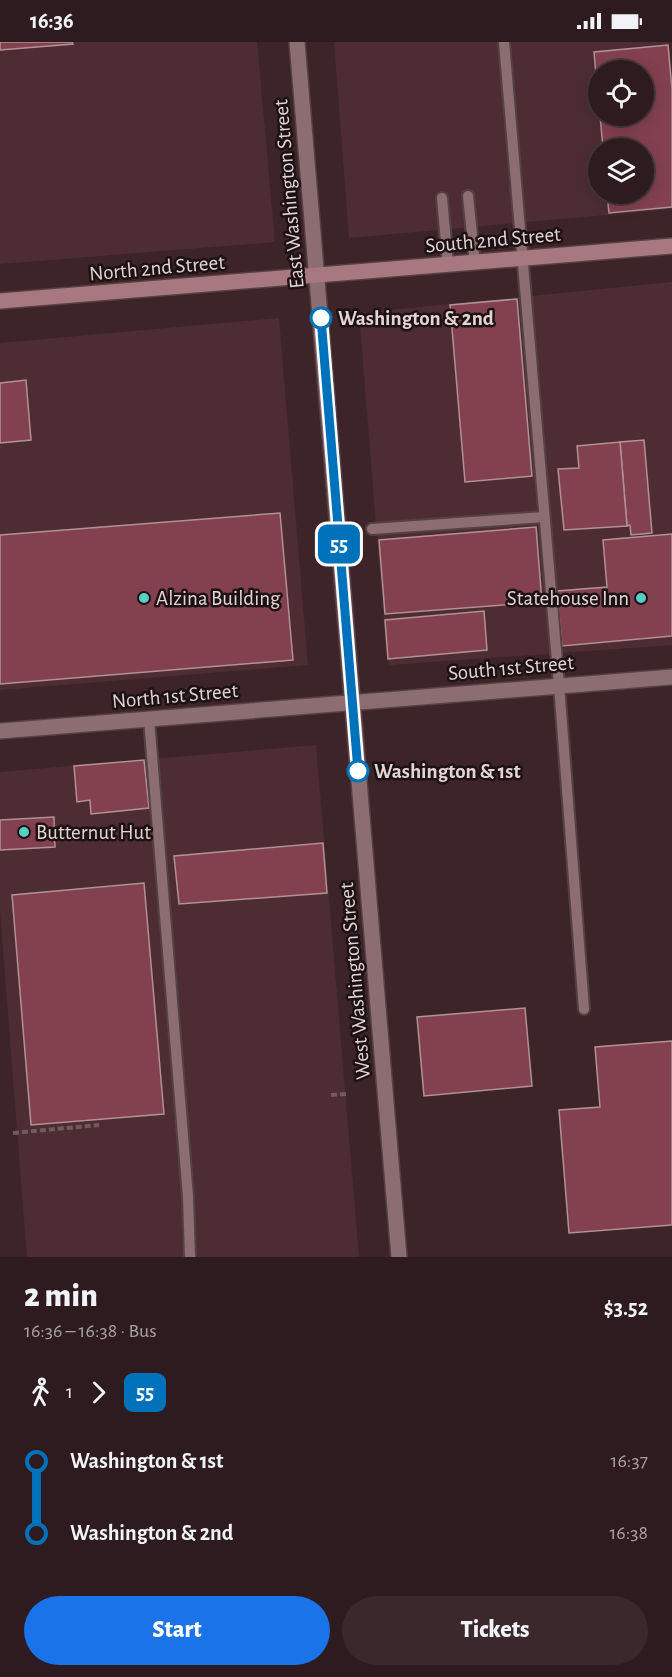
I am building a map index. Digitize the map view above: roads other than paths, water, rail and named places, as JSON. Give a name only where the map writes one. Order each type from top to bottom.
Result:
[{"type":"main road","name":"South 2nd Street","points":[[317,276],[672,246]]},
{"type":"main road","name":"North 2nd Street","points":[[0,302],[317,276]]},
{"type":"street","name":"East Washington Street","points":[[297,42],[353,702]]},
{"type":"street","name":"South 1st Street","points":[[353,702],[672,677]]},
{"type":"street","name":"North 1st Street","points":[[0,730],[353,702]]},
{"type":"street","name":"West Washington Street","points":[[353,702],[399,1257]]},
{"type":"lane","points":[[504,42],[584,1009]]},
{"type":"lane","points":[[468,196],[475,263]]},
{"type":"lane","points":[[442,198],[448,265]]},
{"type":"lane","points":[[372,529],[544,517]]},
{"type":"lane","points":[[149,719],[188,1197],[190,1257]]},
{"type":"place","name":"Washington & 2nd","points":[[321,318]]},
{"type":"place","name":"Alzina Building","points":[[144,598]]},
{"type":"place","name":"Statehouse Inn","points":[[641,598]]},
{"type":"place","name":"Washington & 1st","points":[[358,771]]},
{"type":"place","name":"Butternut Hut","points":[[24,832]]}]
